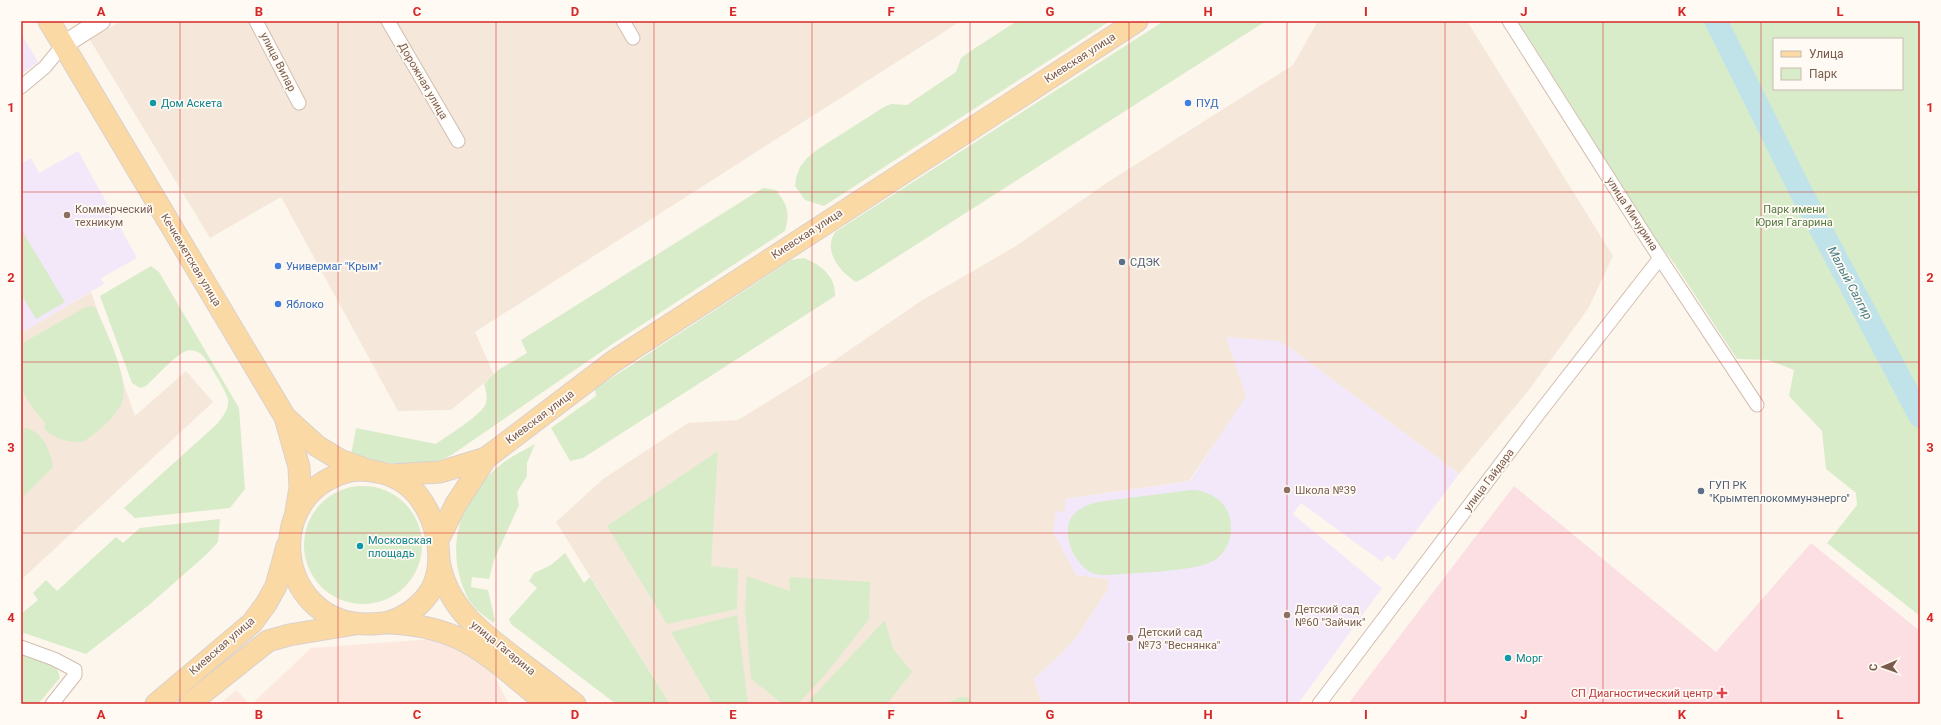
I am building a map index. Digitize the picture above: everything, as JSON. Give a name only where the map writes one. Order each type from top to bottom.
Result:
[{"type":"main road","name":"Кечкеметская улица","points":[[49,21],[285,417],[299,467],[300,488],[296,512]]},
{"type":"main road","points":[[63,45],[101,21]]},
{"type":"main road","name":"Киевская улица","points":[[438,549],[456,504],[486,458],[614,361],[1137,21]]},
{"type":"main road","name":"Кечкеметская улица","points":[[285,417],[317,446],[340,460],[366,470]]},
{"type":"main road","name":"Киевская улица","points":[[391,475],[440,472],[486,458]]},
{"type":"main road","points":[[189,704],[268,641],[289,635],[355,624],[388,623],[414,610],[432,589],[437,574],[438,549],[430,515],[421,498],[407,485],[391,475],[366,470],[345,472],[325,480],[308,494],[296,512],[290,534],[289,548],[293,568],[306,595],[320,608],[332,616],[355,624]]},
{"type":"main road","name":"Киевская улица","points":[[156,704],[252,623],[266,604],[276,586],[290,534]]},
{"type":"main road","name":"улица Гагарина","points":[[438,549],[441,574],[456,603],[478,630],[575,704]]},
{"type":"main road","name":"улица Гагарина","points":[[388,623],[412,624],[458,638],[477,649],[547,704]]},
{"type":"street","name":"улица Вилар","points":[[256,21],[299,103]]},
{"type":"street","name":"Дорожная улица","points":[[388,21],[458,141]]},
{"type":"street","points":[[622,21],[633,38]]},
{"type":"street","name":"улица Мичурина","points":[[1509,21],[1660,258],[1757,405]]},
{"type":"street","points":[[21,87],[45,67],[63,45]]},
{"type":"street","name":"улица Гайдара","points":[[1319,704],[1536,417],[1660,258]]},
{"type":"street","points":[[21,647],[54,659],[75,670],[75,675],[52,704]]},
{"type":"shaded area","points":[[121,21],[961,21],[475,332],[494,375],[451,410],[398,411],[281,197],[210,238],[90,40]]},
{"type":"shaded area","points":[[1318,21],[1467,21],[1613,256],[1588,309],[1528,391],[1459,474],[1285,344],[1247,396],[1189,481],[1065,499],[1065,512],[1076,575],[1109,579],[1108,589],[1078,635],[1064,651],[1034,679],[1042,704],[670,704],[556,522],[603,479],[688,423],[738,420],[832,362],[921,301],[1016,246],[1108,182],[1293,65]]},
{"type":"shaded area","points":[[21,33],[38,62],[21,75]]},
{"type":"shaded area","name":"Коммерческий техникум","points":[[78,151],[137,258],[101,278],[104,284],[21,333],[21,164],[31,158],[39,173]]},
{"type":"shaded area","points":[[91,292],[135,416],[186,371],[213,402],[21,580],[21,333]]},
{"type":"shaded area","name":"Школа №39","points":[[1226,337],[1278,341],[1285,344],[1459,474],[1394,560],[1387,555],[1382,562],[1301,503],[1293,514],[1382,588],[1298,704],[1042,704],[1034,679],[1064,651],[1078,635],[1108,589],[1108,579],[1076,575],[1053,532],[1056,511],[1065,512],[1065,499],[1190,481],[1246,396]]},
{"type":"shaded area","points":[[1514,486],[1716,652],[1811,543],[1920,631],[1920,704],[1348,704]]},
{"type":"shaded area","points":[[432,639],[457,648],[493,674],[509,704],[252,704],[311,648]]},
{"type":"shaded area","points":[[236,690],[250,704],[220,704]]},
{"type":"green space","points":[[1017,21],[1110,21],[824,206],[805,200],[795,186],[800,167],[807,158],[818,149],[884,107],[891,104],[907,105],[956,72],[961,58]]},
{"type":"green space","points":[[1164,21],[1266,21],[864,278],[856,282],[839,266],[832,253],[831,246],[835,232]]},
{"type":"green space","name":"Парк имени Юрия Гагарина","points":[[1518,21],[1920,21],[1920,616],[1827,543],[1857,505],[1856,493],[1826,469],[1822,431],[1789,396],[1794,370],[1768,360],[1737,359],[1674,263],[1654,237]]},
{"type":"green space","points":[[763,188],[776,190],[783,200],[788,214],[785,231],[614,343],[453,454],[441,460],[416,464],[390,463],[351,455],[356,428],[436,444],[482,410],[486,400],[484,384],[498,370],[527,353],[521,340]]},
{"type":"green space","points":[[21,229],[65,302],[36,319],[21,294]]},
{"type":"green space","points":[[804,258],[816,264],[826,272],[833,283],[835,296],[583,458],[570,461],[551,428],[596,396],[595,389],[791,260]]},
{"type":"green space","points":[[151,266],[159,272],[239,408],[245,489],[230,508],[135,518],[124,508],[217,424],[228,406],[228,399],[216,375],[201,354],[194,351],[189,350],[182,353],[146,386],[140,388],[132,383],[100,296]]},
{"type":"green space","points":[[92,306],[96,308],[121,371],[124,396],[118,411],[109,421],[83,442],[73,442],[56,438],[47,432],[44,428],[46,424],[32,407],[21,389],[21,344],[84,308]]},
{"type":"green space","points":[[27,428],[42,438],[48,449],[53,467],[21,499],[21,430]]},
{"type":"green space","points":[[535,444],[527,463],[527,476],[517,492],[519,505],[494,560],[489,579],[472,577],[471,587],[488,590],[495,620],[493,623],[471,603],[461,582],[457,563],[456,545],[459,527],[473,494],[485,479],[507,460]]},
{"type":"green space","points":[[718,451],[711,566],[738,569],[737,609],[667,624],[607,526]]},
{"type":"green space","name":"Московская площадь","points":[[363,486],[374,487],[386,491],[405,503],[417,522],[421,534],[421,556],[417,568],[405,587],[386,599],[374,603],[363,604],[352,603],[340,599],[321,587],[309,568],[305,556],[304,545],[305,534],[309,522],[321,503],[340,491],[352,487]]},
{"type":"green space","points":[[1191,490],[1202,491],[1212,495],[1224,505],[1227,510],[1231,524],[1230,538],[1224,551],[1213,561],[1204,565],[1178,570],[1104,575],[1095,574],[1088,571],[1076,558],[1069,542],[1068,525],[1073,515],[1082,508],[1097,502]]},
{"type":"green space","points":[[220,519],[218,542],[207,554],[149,605],[86,654],[21,632],[21,614],[38,600],[33,593],[46,580],[57,591],[116,537],[123,543],[140,528]]},
{"type":"green space","points":[[565,553],[584,583],[590,577],[670,704],[616,704],[511,624],[509,619],[537,588],[529,581],[534,573],[551,565]]},
{"type":"green space","points":[[747,576],[790,591],[789,577],[870,582],[869,619],[825,675],[798,704],[783,704],[751,679],[745,609]]},
{"type":"green space","points":[[737,615],[748,704],[713,704],[671,632]]},
{"type":"green space","points":[[885,620],[893,649],[912,672],[887,704],[806,704]]},
{"type":"green space","points":[[21,654],[45,661],[55,667],[58,672],[60,678],[38,704],[21,704]]},
{"type":"green space","points":[[961,697],[967,697],[973,704],[945,704]]},
{"type":"waterway","name":"Малый Салгир","points":[[1716,21],[1799,188],[1920,416]]},
{"type":"place","name":"Дом Аскета","points":[[153,103]]},
{"type":"place","name":"ПУД","points":[[1188,103]]},
{"type":"place","name":"Коммерческий техникум","points":[[67,215]]},
{"type":"place","name":"СДЭК","points":[[1122,262]]},
{"type":"place","name":"Универмаг \"Крым\"","points":[[278,266]]},
{"type":"place","name":"Яблоко","points":[[278,304]]},
{"type":"place","name":"Школа №39","points":[[1287,490]]},
{"type":"place","name":"ГУП РК \"Крымтеплокоммунэнерго\"","points":[[1701,491]]},
{"type":"place","name":"Московская площадь","points":[[360,546]]},
{"type":"place","name":"Детский сад №60 \"Зайчик\"","points":[[1287,615]]},
{"type":"place","name":"Детский сад №73 \"Веснянка\"","points":[[1130,638]]},
{"type":"place","name":"Морг","points":[[1508,658]]},
{"type":"place","name":"СП Диагностический центр","points":[[1722,693]]}]
